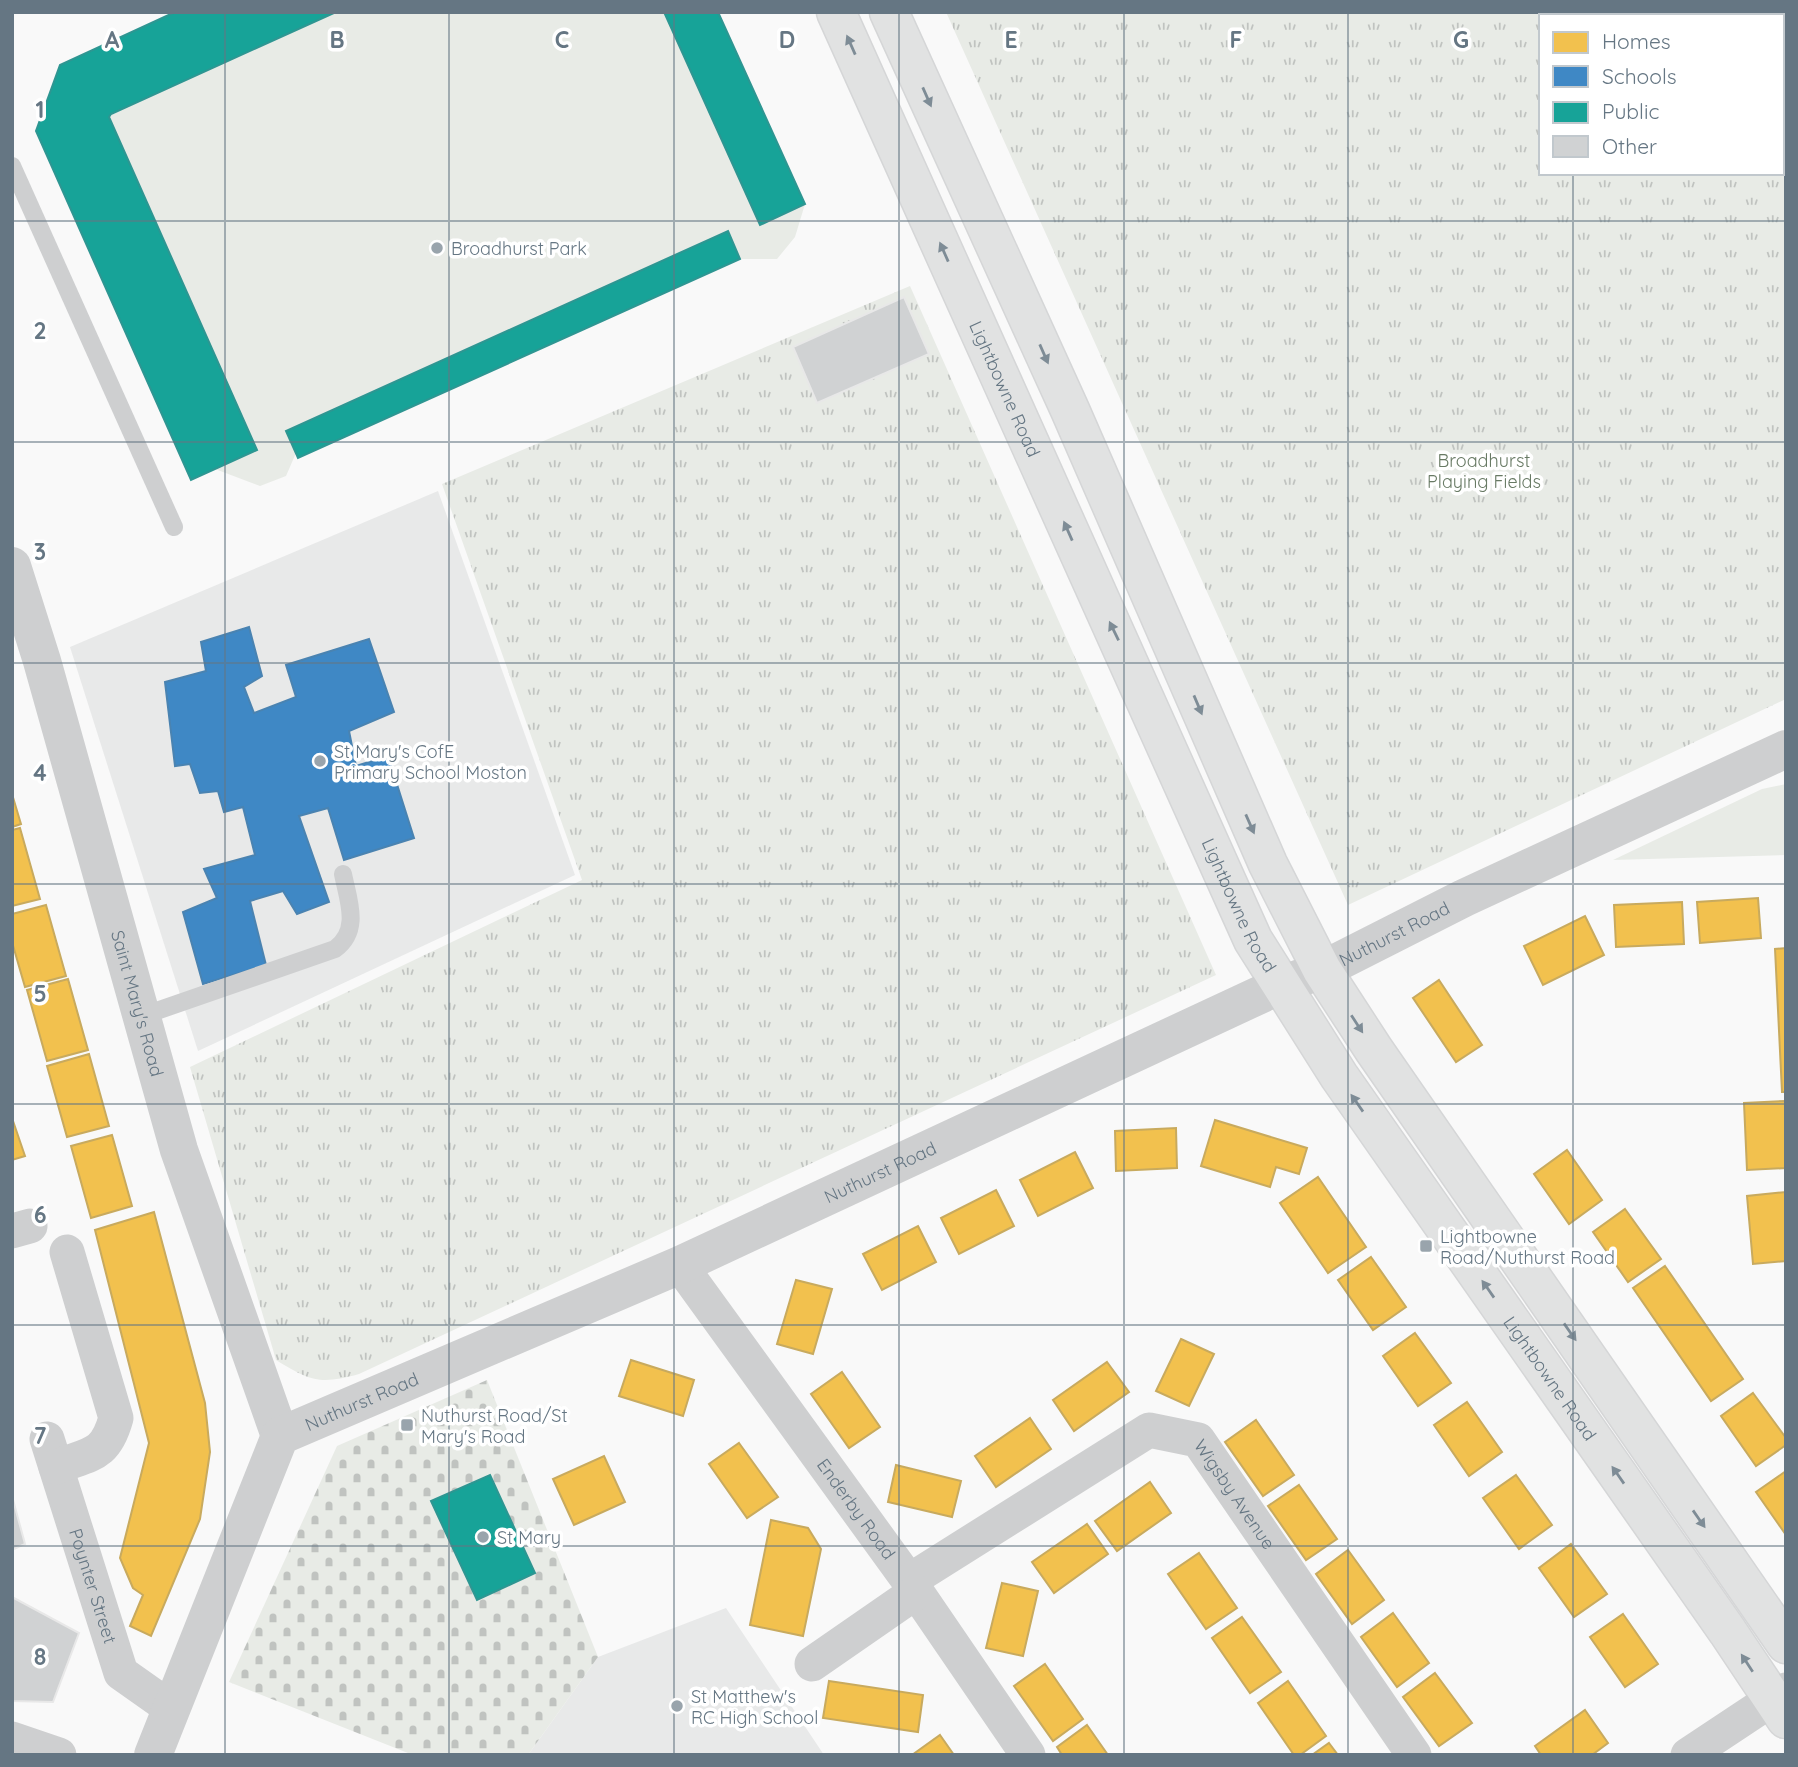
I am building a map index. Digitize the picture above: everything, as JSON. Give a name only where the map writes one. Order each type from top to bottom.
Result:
[{"type":"main road","name":"Lightbowne Road","points":[[836,12],[1248,931],[1332,1066],[1728,1632],[1781,1703]]},
{"type":"main road","points":[[889,12],[1070,410],[1268,864],[1322,970],[1374,1050],[1786,1644]]},
{"type":"street","name":"Saint Mary's Road","points":[[12,566],[43,661],[179,1150],[280,1436]]},
{"type":"street","name":"Nuthurst Road","points":[[280,1436],[680,1265],[1281,985],[1322,970],[1464,898],[1786,749]]},
{"type":"street","name":"Poynter Street","points":[[67,1252],[116,1418],[108,1440],[101,1449],[52,1453],[121,1673],[172,1709]]},
{"type":"street","name":"Enderby Road","points":[[680,1265],[912,1587],[1028,1755]]},
{"type":"street","name":"Wigsby Avenue","points":[[812,1664],[912,1587],[1149,1430],[1198,1440],[1414,1755]]},
{"type":"street","points":[[153,1755],[280,1436]]},
{"type":"street","points":[[1688,1755],[1781,1703]]},
{"type":"street","points":[[12,1739],[59,1755]]},
{"type":"lane","points":[[12,166],[174,527]]},
{"type":"lane","points":[[142,1016],[335,949],[346,938],[352,923],[343,874]]},
{"type":"shaded area","name":"St Mary's CofE Primary School Moston","points":[[438,491],[575,875],[198,1051],[70,647]]},
{"type":"shaded area","name":"St Matthew's RC High School","points":[[726,1608],[824,1755],[528,1755],[598,1657]]},
{"type":"green space","name":"Broadhurst Park","points":[[175,12],[718,12],[805,204],[795,237],[777,259],[740,259],[298,458],[296,453],[286,476],[260,486],[215,469],[36,131],[60,65]]},
{"type":"green space","name":"Broadhurst Playing Fields","points":[[946,12],[1786,12],[1786,699],[1348,905]]},
{"type":"green space","points":[[910,286],[1216,975],[359,1374],[325,1380],[307,1377],[288,1367],[276,1360],[190,1067],[582,880],[442,484]]},
{"type":"green space","points":[[1786,784],[1786,855],[1613,860],[1762,789]]},
{"type":"green space","points":[[487,1380],[598,1657],[528,1755],[413,1755],[229,1682],[337,1446]]},
{"type":"building: Homes","points":[[12,794],[21,824],[12,827]]},
{"type":"building: Homes","points":[[20,828],[40,899],[12,906],[12,830]]},
{"type":"building: Homes","points":[[1758,898],[1761,938],[1700,943],[1697,902]]},
{"type":"building: Homes","points":[[1682,902],[1684,944],[1616,947],[1614,905]]},
{"type":"building: Homes","points":[[46,905],[66,976],[25,987],[12,942],[12,914]]},
{"type":"building: Homes","points":[[1585,916],[1604,955],[1543,985],[1524,946]]},
{"type":"building: Homes","points":[[1786,948],[1786,1092],[1782,1092],[1775,949]]},
{"type":"building: Homes","points":[[68,979],[88,1050],[47,1061],[27,990]]},
{"type":"building: Homes","points":[[1439,980],[1482,1045],[1456,1062],[1413,998]]},
{"type":"building: Homes","points":[[89,1054],[109,1126],[67,1137],[47,1066]]},
{"type":"building: Homes","points":[[1785,1101],[1786,1168],[1747,1170],[1744,1103]]},
{"type":"building: Homes","points":[[12,1118],[25,1156],[12,1160]]},
{"type":"building: Homes","points":[[1215,1120],[1307,1148],[1299,1174],[1276,1167],[1270,1187],[1201,1166]]},
{"type":"building: Homes","points":[[1176,1128],[1177,1168],[1116,1171],[1115,1131]]},
{"type":"building: Homes","points":[[112,1135],[132,1206],[91,1218],[71,1146]]},
{"type":"building: Homes","points":[[1567,1150],[1602,1200],[1569,1224],[1534,1174]]},
{"type":"building: Homes","points":[[1075,1152],[1093,1188],[1038,1216],[1020,1180]]},
{"type":"building: Homes","points":[[1318,1177],[1366,1247],[1328,1273],[1280,1203]]},
{"type":"building: Homes","points":[[996,1190],[1014,1226],[959,1254],[941,1218]]},
{"type":"building: Homes","points":[[1786,1192],[1786,1261],[1753,1264],[1747,1196]]},
{"type":"building: Homes","points":[[1625,1209],[1661,1259],[1628,1282],[1593,1232]]},
{"type":"building: Homes","points":[[154,1212],[205,1403],[210,1452],[200,1519],[151,1636],[130,1626],[143,1595],[133,1588],[120,1558],[149,1443],[95,1230]]},
{"type":"building: Homes","points":[[918,1226],[936,1262],[882,1290],[863,1254]]},
{"type":"building: Homes","points":[[1371,1257],[1406,1307],[1373,1330],[1338,1280]]},
{"type":"building: Homes","points":[[1665,1266],[1743,1379],[1711,1401],[1633,1288]]},
{"type":"building: Homes","points":[[796,1280],[832,1289],[813,1354],[777,1344]]},
{"type":"building: Homes","points":[[1415,1333],[1451,1383],[1418,1406],[1383,1356]]},
{"type":"building: Homes","points":[[1181,1339],[1214,1354],[1189,1406],[1156,1391]]},
{"type":"building: Homes","points":[[631,1360],[694,1380],[683,1416],[619,1396]]},
{"type":"building: Homes","points":[[1107,1362],[1129,1392],[1074,1431],[1053,1400]]},
{"type":"building: Homes","points":[[842,1372],[880,1427],[849,1448],[811,1394]]},
{"type":"building: Homes","points":[[1753,1393],[1786,1438],[1786,1445],[1756,1466],[1721,1416]]},
{"type":"building: Homes","points":[[1467,1402],[1502,1452],[1469,1476],[1434,1425]]},
{"type":"building: Homes","points":[[1030,1418],[1051,1449],[996,1487],[975,1456]]},
{"type":"building: Homes","points":[[1256,1420],[1294,1475],[1263,1496],[1225,1442]]},
{"type":"building: Homes","points":[[739,1443],[778,1497],[747,1518],[709,1464]]},
{"type":"building: Homes","points":[[604,1456],[625,1502],[574,1525],[553,1479]]},
{"type":"building: Homes","points":[[896,1465],[961,1481],[952,1517],[888,1502]]},
{"type":"building: Homes","points":[[1786,1471],[1786,1535],[1756,1492]]},
{"type":"building: Homes","points":[[1516,1475],[1552,1525],[1519,1549],[1483,1498]]},
{"type":"building: Homes","points":[[1150,1482],[1171,1513],[1117,1551],[1095,1521]]},
{"type":"building: Homes","points":[[1299,1485],[1337,1539],[1306,1560],[1268,1506]]},
{"type":"building: Homes","points":[[771,1520],[808,1528],[821,1549],[803,1636],[750,1625]]},
{"type":"building: Homes","points":[[1087,1524],[1108,1554],[1054,1593],[1032,1562]]},
{"type":"building: Homes","points":[[1571,1544],[1607,1594],[1574,1617],[1539,1568]]},
{"type":"building: Homes","points":[[1348,1550],[1384,1600],[1352,1624],[1316,1574]]},
{"type":"building: Homes","points":[[1199,1553],[1237,1608],[1206,1629],[1168,1574]]},
{"type":"building: Homes","points":[[1002,1583],[1038,1591],[1023,1656],[986,1648]]},
{"type":"building: Homes","points":[[1393,1613],[1429,1663],[1397,1687],[1361,1637]]},
{"type":"building: Homes","points":[[1623,1614],[1658,1664],[1625,1687],[1590,1637]]},
{"type":"building: Homes","points":[[1242,1617],[1281,1672],[1250,1693],[1212,1638]]},
{"type":"building: Homes","points":[[1045,1664],[1083,1719],[1053,1741],[1014,1686]]},
{"type":"building: Homes","points":[[1435,1673],[1472,1723],[1439,1746],[1403,1697]]},
{"type":"building: Homes","points":[[829,1681],[923,1695],[918,1732],[823,1718]]},
{"type":"building: Homes","points":[[1288,1681],[1326,1736],[1300,1755],[1294,1755],[1258,1703]]},
{"type":"building: Homes","points":[[1585,1710],[1608,1743],[1592,1755],[1541,1755],[1535,1746]]},
{"type":"building: Homes","points":[[1087,1725],[1108,1755],[1062,1755],[1057,1747]]},
{"type":"building: Homes","points":[[940,1735],[954,1755],[912,1755]]},
{"type":"building: Homes","points":[[1329,1743],[1338,1755],[1312,1755]]},
{"type":"building: Schools","points":[[249,627],[262,676],[244,687],[254,713],[296,697],[286,665],[369,639],[394,712],[349,731],[356,766],[388,756],[414,838],[344,860],[328,808],[299,816],[329,902],[297,914],[283,891],[250,901],[266,965],[203,984],[183,912],[217,898],[204,869],[255,855],[243,807],[224,812],[218,791],[200,793],[190,764],[175,766],[165,682],[206,671],[201,642]]},
{"type":"building: Public","points":[[175,12],[336,12],[109,117],[257,450],[191,480],[36,131],[60,65]]},
{"type":"building: Public","points":[[664,12],[718,12],[805,204],[760,225]]},
{"type":"building: Public","points":[[728,231],[740,259],[298,458],[286,431]]},
{"type":"building: Public","name":"St Mary","points":[[490,1475],[535,1573],[477,1600],[431,1501]]},
{"type":"building: Other","points":[[904,297],[929,354],[817,403],[793,347]]},
{"type":"building: Other","points":[[12,1496],[25,1544],[12,1550]]},
{"type":"building: Other","points":[[12,1597],[79,1633],[53,1702],[12,1701]]},
{"type":"place","name":"Broadhurst Park","points":[[437,248]]},
{"type":"place","name":"St Mary's CofE Primary School Moston","points":[[320,761]]},
{"type":"place","name":"Lightbowne Road/Nuthurst Road","points":[[1426,1246]]},
{"type":"place","name":"Nuthurst Road/St Mary's Road","points":[[407,1425]]},
{"type":"place","name":"St Mary","points":[[483,1537]]},
{"type":"place","name":"St Matthew's RC High School","points":[[677,1706]]}]
